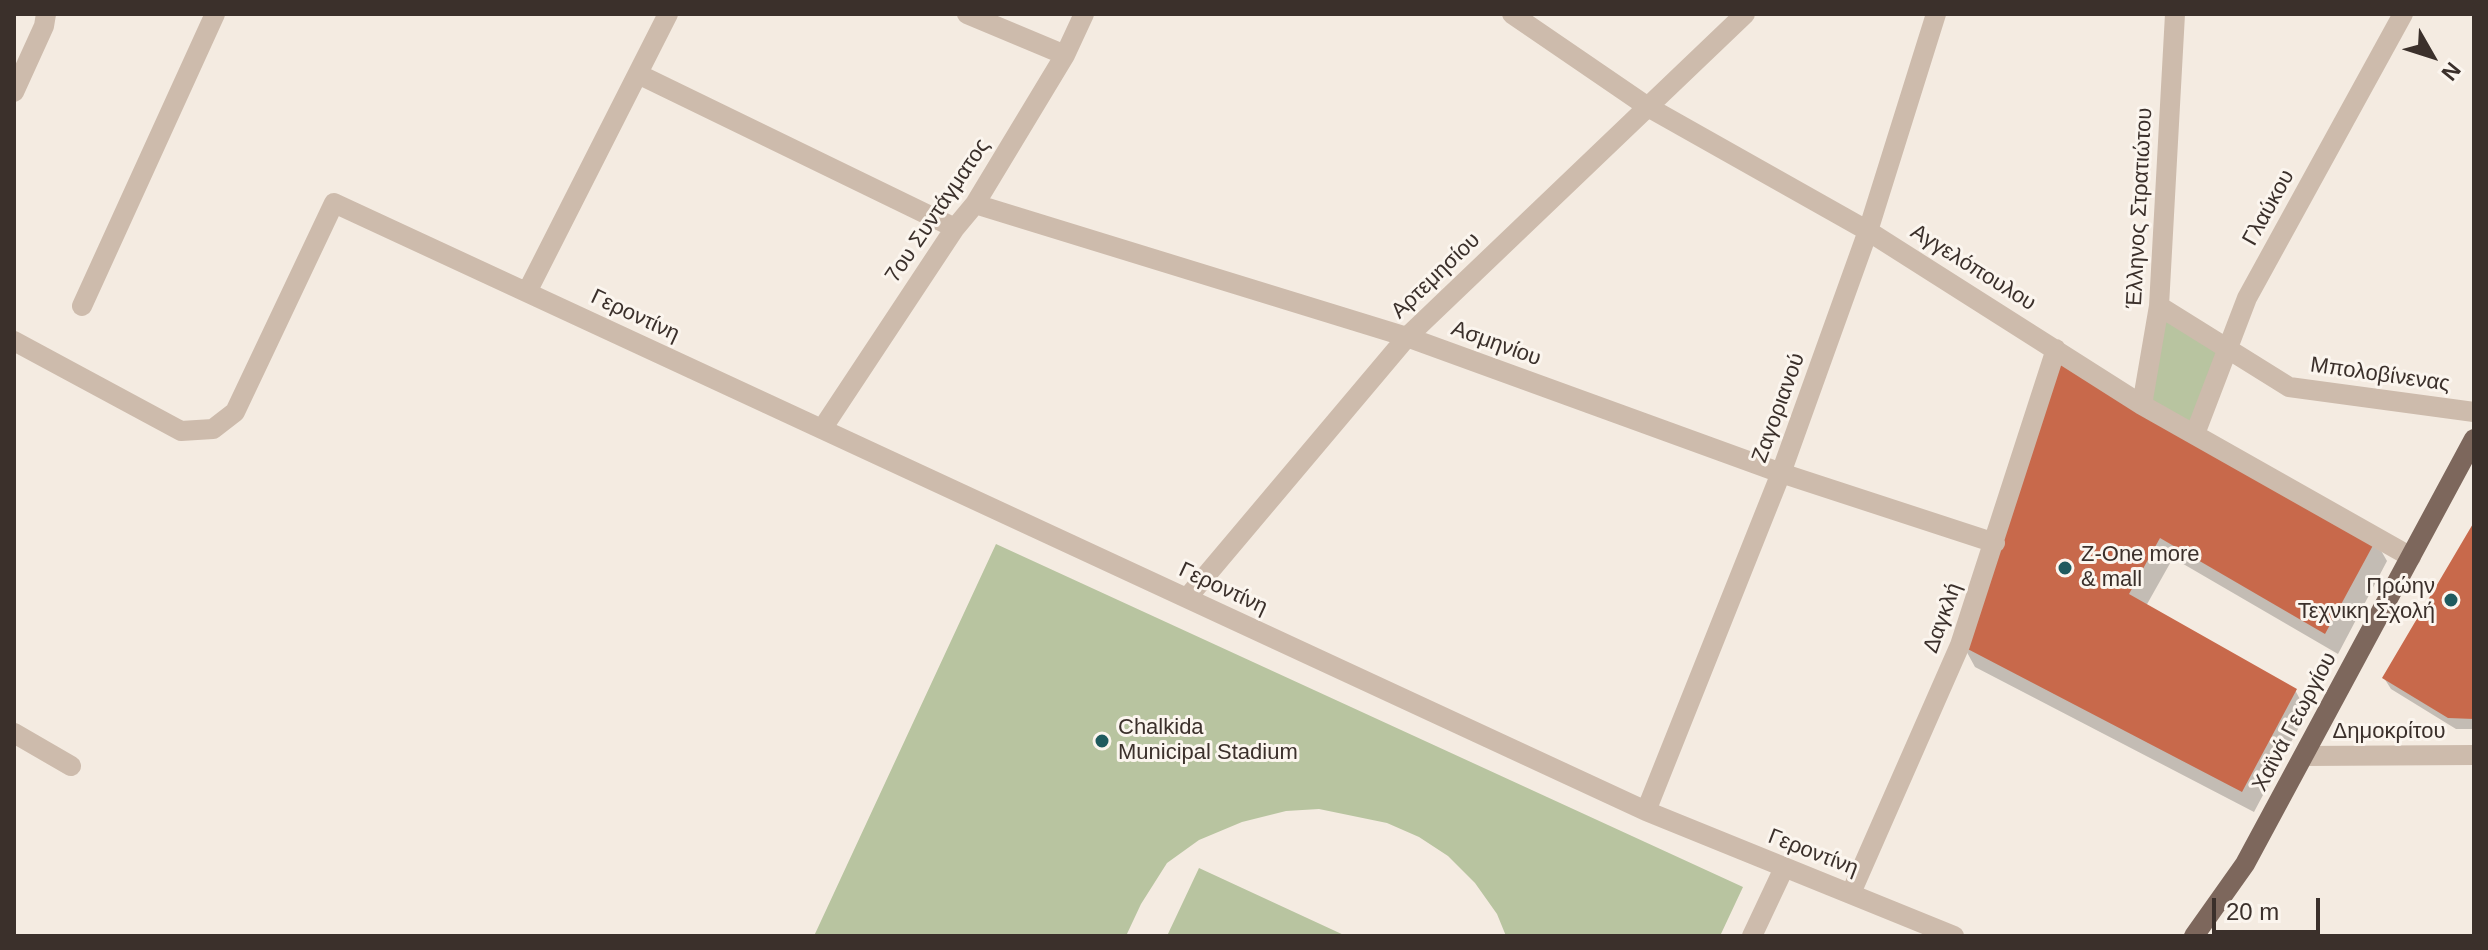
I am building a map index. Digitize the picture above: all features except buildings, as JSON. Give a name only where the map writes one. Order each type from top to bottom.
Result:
[{"type":"main road","name":"Χαϊνά Γεωργίου","points":[[2194,936],[2245,864],[2474,439]]},
{"type":"street","points":[[14,92],[44,26],[46,14]]},
{"type":"street","points":[[82,306],[215,14]]},
{"type":"street","points":[[527,292],[668,14]]},
{"type":"street","points":[[967,14],[1065,55]]},
{"type":"street","name":"7ου Συντάγματος","points":[[822,429],[955,228],[975,204],[1065,55],[1084,14]]},
{"type":"street","name":"Αγγελόπουλου","points":[[1512,14],[1648,107],[1868,231],[2142,405],[2411,557]]},
{"type":"street","name":"Αρτεμησίου","points":[[1187,598],[1407,337],[1745,14]]},
{"type":"street","name":"Ζαγοριανού","points":[[1646,811],[1781,473],[1868,231],[1936,14]]},
{"type":"street","name":"Έλληνος Στρατιώτου","points":[[2142,405],[2159,306],[2175,14]]},
{"type":"street","name":"Γλαύκου","points":[[2195,434],[2247,298],[2403,14]]},
{"type":"street","points":[[638,74],[955,228]]},
{"type":"street","name":"Γεροντίνη","points":[[14,341],[181,431],[213,429],[235,412],[334,203],[1646,811],[1954,936]]},
{"type":"street","name":"Ασμηνίου","points":[[975,204],[1407,337],[1781,473],[1995,543]]},
{"type":"street","name":"Μπολοβίνενας","points":[[2159,306],[2289,387],[2474,412]]},
{"type":"street","name":"Δαγκλή","points":[[1851,893],[1960,645],[2056,349]]},
{"type":"street","points":[[14,733],[71,766]]},
{"type":"street","name":"Δημοκρίτου","points":[[2304,756],[2474,755]]},
{"type":"street","points":[[1752,936],[1784,868]]},
{"type":"green space","points":[[2159,306],[2229,349],[2195,434],[2142,405]]},
{"type":"green space","name":"Chalkida Municipal Stadium","points":[[996,544],[1743,887],[1720,936],[1506,936],[1497,914],[1475,883],[1448,856],[1419,837],[1387,823],[1319,809],[1286,811],[1242,822],[1199,840],[1167,863],[1141,904],[1126,936],[814,936]]},
{"type":"green space","points":[[1199,868],[1346,936],[1167,936]]},
{"type":"place","name":"Z-One more & mall","points":[[2065,568]]},
{"type":"place","name":"Πρώην Τεχνικη Σχολή","points":[[2451,600]]},
{"type":"place","name":"Chalkida Municipal Stadium","points":[[1102,741]]}]
